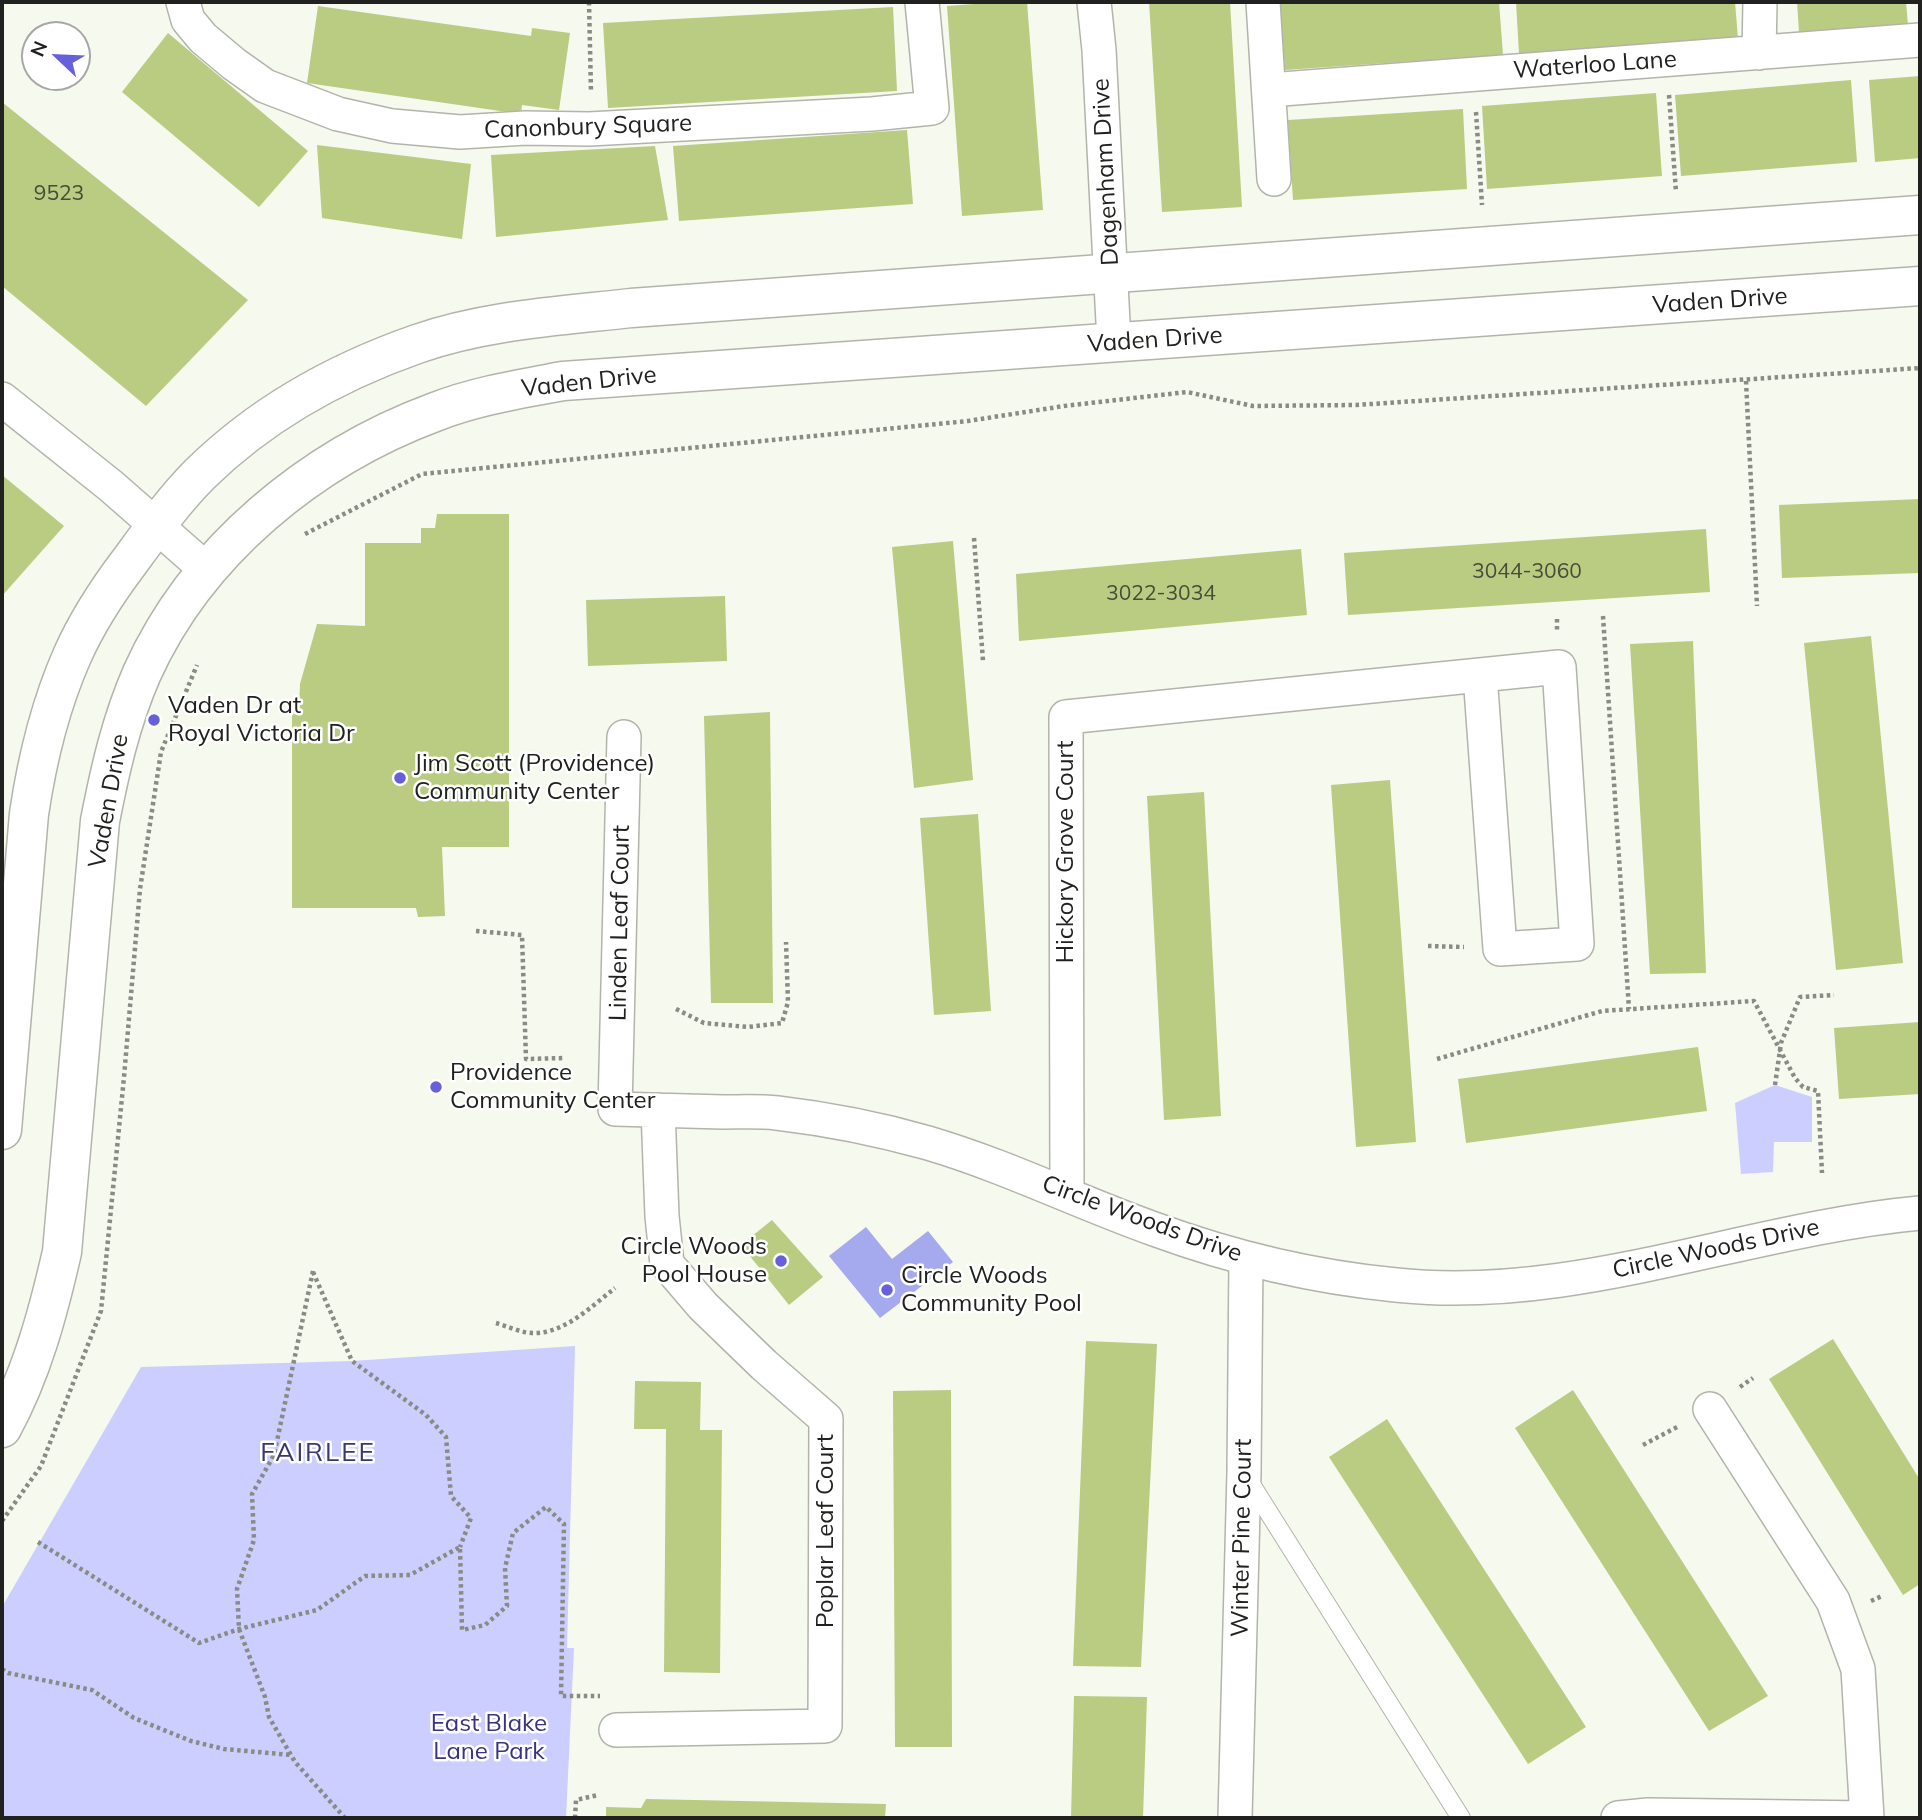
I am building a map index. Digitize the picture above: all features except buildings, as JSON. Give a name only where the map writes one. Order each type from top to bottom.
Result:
[{"type":"street","name":"Canonbury Square","points":[[183,2],[188,20],[203,38],[265,86],[338,114],[392,126],[460,132],[525,128],[589,129],[872,114],[932,108],[922,2]]},
{"type":"street","name":"Dagenham Drive","points":[[1094,2],[1099,50],[1114,342]]},
{"type":"street","points":[[1263,2],[1274,179]]},
{"type":"street","points":[[1759,53],[1760,2]]},
{"type":"street","name":"Waterloo Lane","points":[[1269,90],[1920,40]]},
{"type":"street","points":[[2,1130],[29,814],[43,740],[57,695],[79,644],[112,585],[156,524],[201,474],[242,439],[301,396],[353,369],[419,344],[482,326],[631,308],[1920,215]]},
{"type":"street","name":"Vaden Drive","points":[[2,1428],[31,1366],[49,1309],[62,1252],[100,821],[109,773],[124,720],[142,673],[174,616],[208,571],[256,520],[335,459],[388,431],[436,411],[498,393],[563,381],[1920,286]]},
{"type":"street","points":[[2,399],[156,524],[208,571]]},
{"type":"street","name":"Hickory Grove Court","points":[[1067,1194],[1066,717],[1480,675],[1559,667],[1577,944],[1500,949],[1480,675]]},
{"type":"street","name":"Linden Leaf Court","points":[[615,1109],[624,737]]},
{"type":"street","name":"Circle Woods Drive","points":[[615,1109],[774,1112],[860,1126],[928,1143],[1006,1168],[1152,1228],[1245,1258],[1315,1275],[1399,1286],[1483,1288],[1567,1280],[1839,1224],[1920,1213]]},
{"type":"street","name":"Poplar Leaf Court","points":[[616,1730],[825,1726],[826,1419],[703,1306],[667,1264],[662,1216],[658,1110]]},
{"type":"street","name":"Winter Pine Court","points":[[1235,1818],[1244,1472],[1245,1258]]},
{"type":"street","points":[[1618,1818],[1648,1815],[1867,1818],[1858,1669],[1833,1601],[1710,1409]]},
{"type":"lane","points":[[1244,1472],[1461,1818]]},
{"type":"path","points":[[589,2],[592,76],[589,129]]},
{"type":"path","points":[[1667,60],[1676,192]]},
{"type":"path","points":[[1473,75],[1482,205]]},
{"type":"path","points":[[296,538],[422,474],[968,421],[1187,392],[1253,406],[1356,405],[1920,368]]},
{"type":"path","points":[[1746,381],[1757,606]]},
{"type":"path","points":[[974,538],[983,661]]},
{"type":"path","points":[[1603,616],[1629,1009]]},
{"type":"path","points":[[476,930],[522,935],[526,1059],[565,1058]]},
{"type":"path","points":[[676,1009],[704,1023],[748,1027],[782,1023],[788,1002],[786,942]]},
{"type":"path","points":[[1774,1085],[1779,1052],[1800,997],[1834,995]]},
{"type":"path","points":[[1437,1059],[1602,1011],[1754,1001],[1779,1052],[1803,1087],[1818,1091],[1822,1173]]},
{"type":"path","points":[[345,1818],[291,1755],[269,1717],[265,1698],[239,1629],[237,1588],[254,1540],[252,1494],[274,1455],[313,1271],[352,1360],[426,1415],[446,1437],[451,1496],[471,1518],[460,1547],[462,1630],[485,1625],[507,1606],[505,1568],[513,1533],[546,1507],[564,1524],[561,1696],[610,1697],[616,1730]]},
{"type":"path","points":[[495,1323],[530,1333],[550,1332],[582,1313],[615,1288]]},
{"type":"path","points":[[38,1542],[199,1643],[239,1629],[317,1610],[365,1576],[410,1575],[460,1547]]},
{"type":"path","points":[[2,1669],[8,1673],[92,1690],[134,1718],[191,1741],[225,1749],[291,1755]]},
{"type":"path","points":[[575,1818],[576,1800],[598,1795]]},
{"type":"green space","points":[[1775,1085],[1812,1097],[1812,1142],[1774,1142],[1773,1172],[1741,1174],[1735,1103]]},
{"type":"green space","name":"East Blake Lane Park","points":[[575,1346],[567,1648],[574,1648],[566,1818],[2,1818],[2,1607],[141,1367],[352,1361]]},
{"type":"shaded area","name":"Circle Woods Community Pool","points":[[866,1227],[892,1259],[928,1231],[953,1262],[880,1318],[829,1256]]},
{"type":"place","name":"Vaden Dr at Royal Victoria Dr","points":[[154,720]]},
{"type":"place","name":"Jim Scott (Providence) Community Center","points":[[400,778]]},
{"type":"place","name":"Providence Community Center","points":[[436,1087]]},
{"type":"place","name":"Circle Woods Pool House","points":[[781,1261]]},
{"type":"place","name":"Circle Woods Community Pool","points":[[887,1290]]},
{"type":"district","name":"FAIRLEE","points":[[318,1453]]}]
